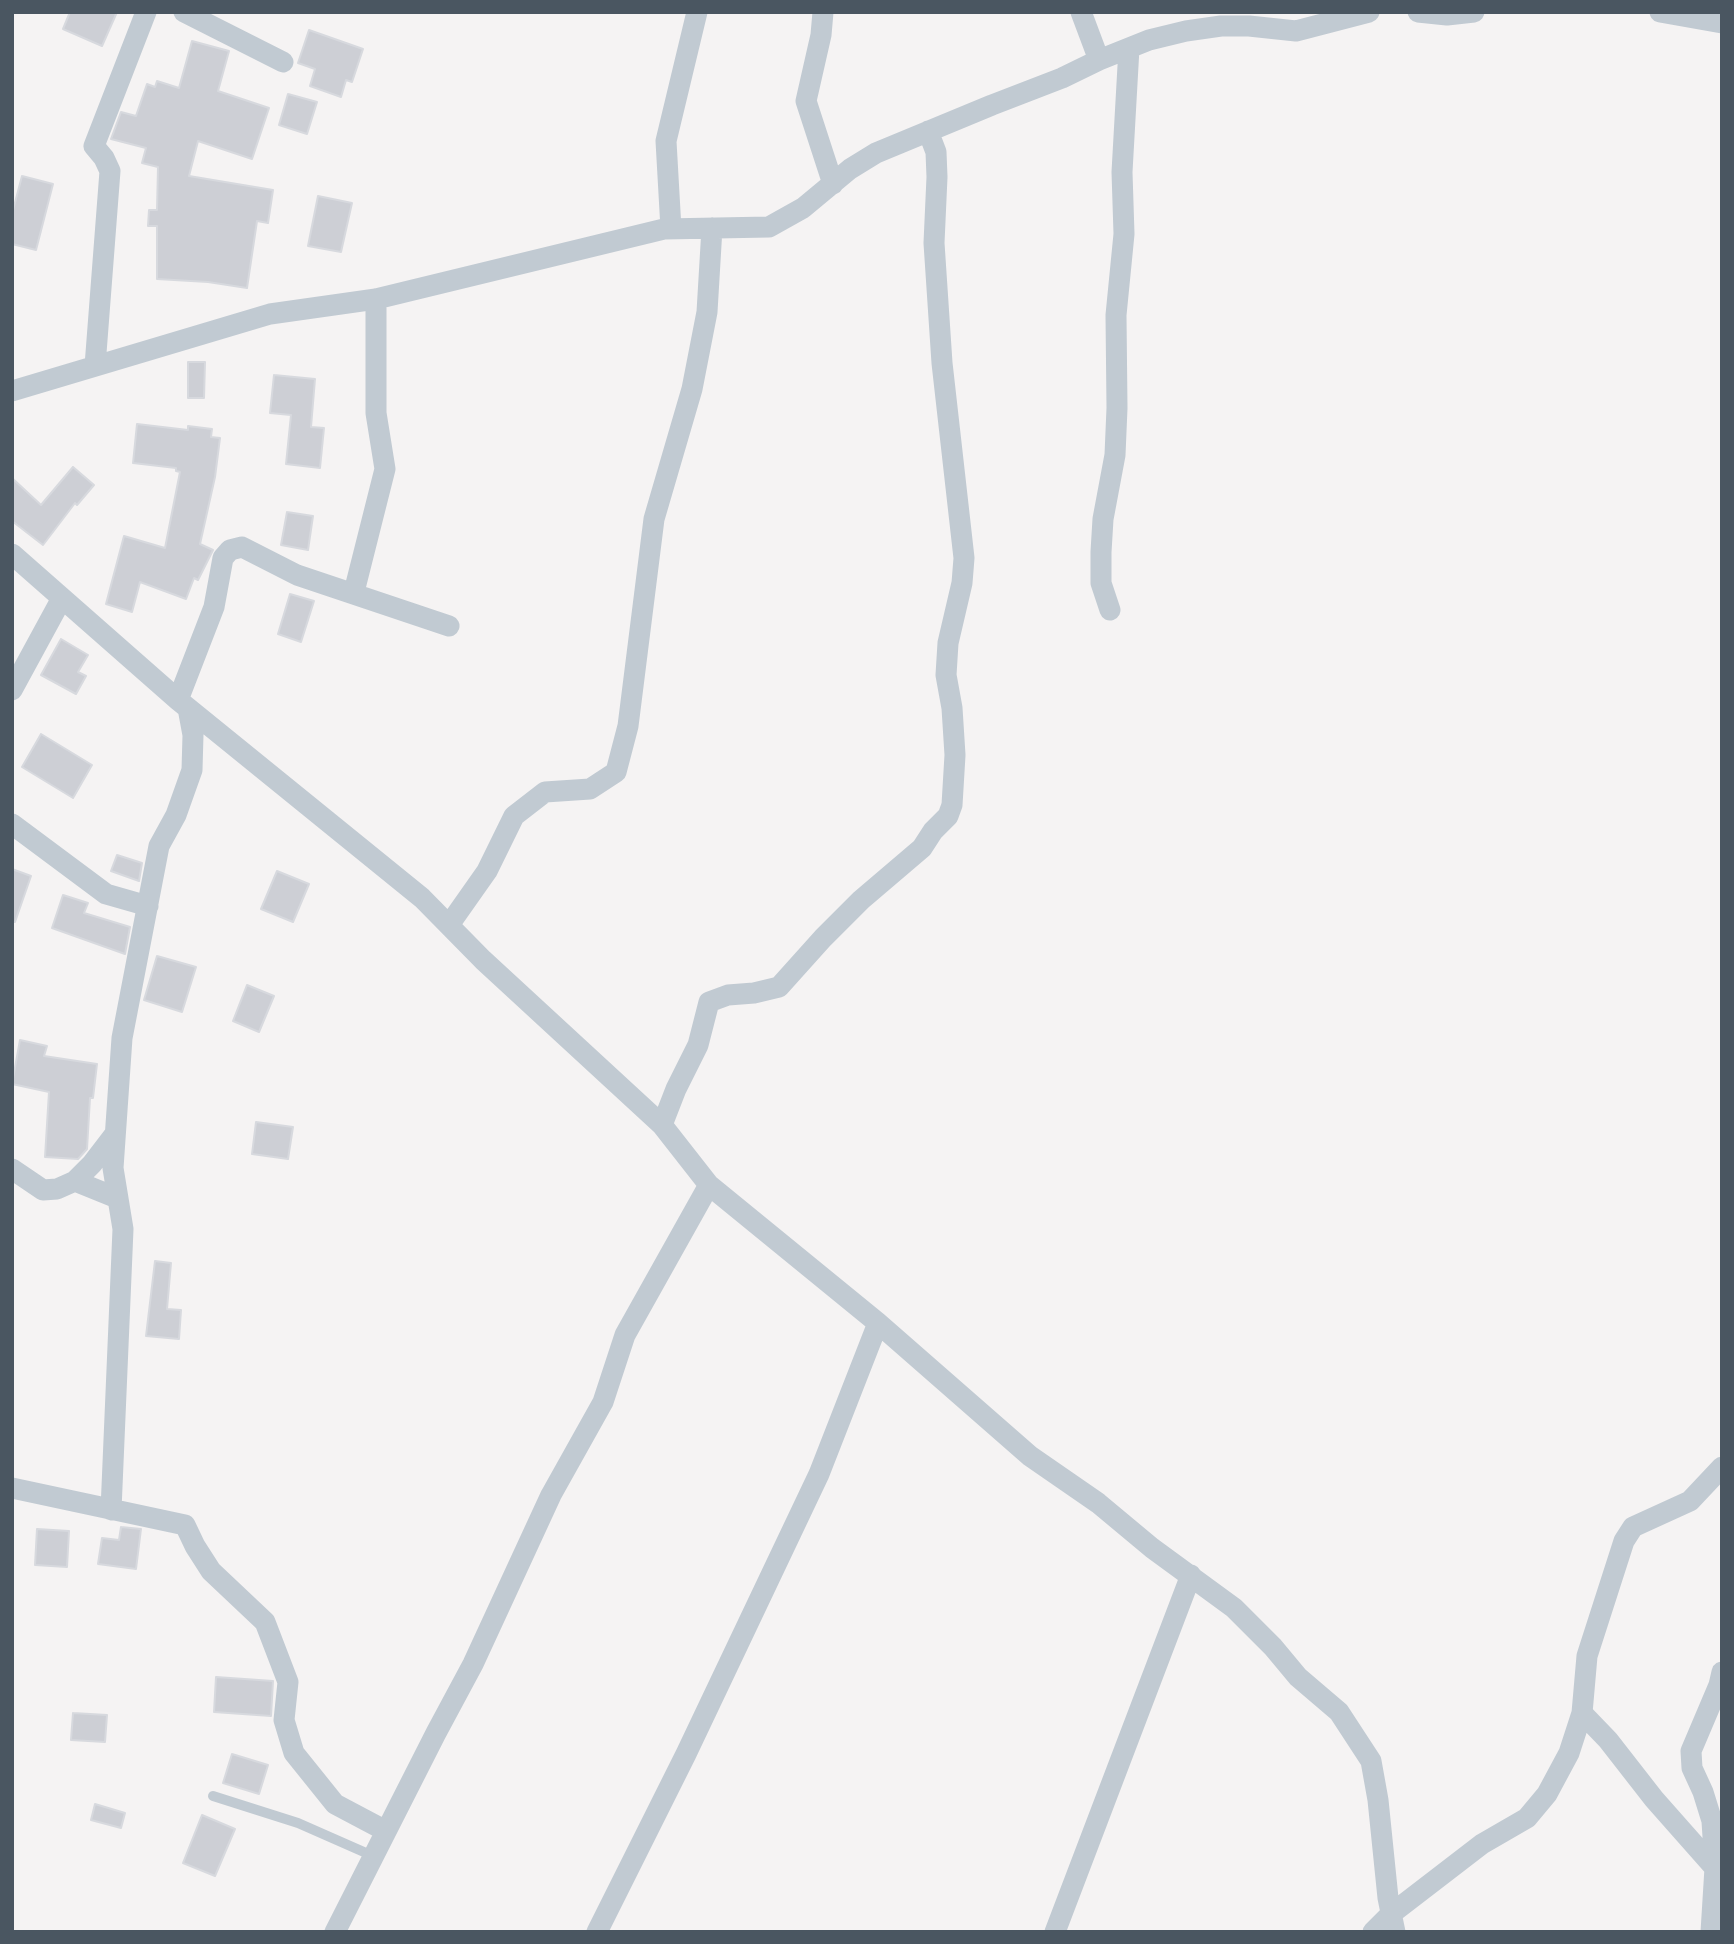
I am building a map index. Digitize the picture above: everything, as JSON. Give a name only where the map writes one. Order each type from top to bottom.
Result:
[{"type":"street","points":[[95,366],[110,171],[94,146],[146,12]]},
{"type":"street","points":[[184,12],[283,62]]},
{"type":"street","points":[[671,229],[666,141],[696,12]]},
{"type":"street","points":[[823,12],[821,35],[806,101],[833,184]]},
{"type":"street","points":[[1081,12],[1099,60]]},
{"type":"street","points":[[12,391],[270,314],[376,299],[671,229],[769,227],[803,208],[850,169],[876,153],[1129,48],[1186,31],[1230,26],[1296,30],[1369,12]]},
{"type":"street","points":[[1418,12],[1447,15],[1474,12]]},
{"type":"street","points":[[1660,12],[1722,23]]},
{"type":"street","points":[[1110,610],[1101,583],[1101,552],[1103,519],[1115,456],[1118,408],[1115,316],[1124,234],[1122,172],[1129,48]]},
{"type":"street","points":[[662,1125],[698,1045],[709,1002],[728,995],[779,987],[861,900],[922,848],[933,831],[948,816],[952,805],[955,755],[952,708],[946,676],[948,643],[962,583],[964,558],[942,363],[934,243],[936,152],[928,131]]},
{"type":"street","points":[[449,925],[486,871],[514,816],[545,792],[590,789],[616,772],[628,726],[654,519],[692,389],[707,312],[712,228]]},
{"type":"street","points":[[354,592],[385,469],[376,413],[376,299]]},
{"type":"street","points":[[111,1510],[123,1229],[113,1168],[122,1038],[159,846],[176,814],[192,770],[193,734],[183,704],[214,607],[223,558],[230,551],[242,547],[297,575],[449,626]]},
{"type":"street","points":[[12,554],[183,704],[422,898],[662,1125],[709,1185],[878,1324],[1030,1456],[1098,1503],[1152,1548],[1234,1608],[1298,1677],[1339,1712],[1371,1761],[1393,1923]]},
{"type":"street","points":[[12,690],[62,598]]},
{"type":"street","points":[[12,824],[106,894],[148,906]]},
{"type":"street","points":[[12,1169],[43,1190],[57,1189],[75,1181],[115,1134]]},
{"type":"street","points":[[75,1181],[117,1198]]},
{"type":"street","points":[[335,1932],[473,1664],[551,1495],[603,1402],[625,1335],[709,1185]]},
{"type":"street","points":[[597,1932],[686,1754],[819,1474],[878,1324]]},
{"type":"street","points":[[1373,1932],[1393,1923],[1482,1844],[1527,1818],[1547,1794],[1569,1753],[1582,1713],[1587,1656],[1624,1541],[1633,1527],[1690,1501],[1722,1467]]},
{"type":"street","points":[[12,1488],[185,1525],[211,1571],[265,1622],[288,1682],[284,1720],[294,1753],[335,1804],[386,1831]]},
{"type":"street","points":[[1055,1932],[1191,1575]]},
{"type":"street","points":[[1711,1932],[1715,1868],[1712,1821],[1692,1768],[1691,1751],[1722,1672]]},
{"type":"street","points":[[1582,1713],[1608,1740],[1654,1799],[1715,1868]]},
{"type":"lane","points":[[214,1796],[298,1823],[373,1856]]},
{"type":"building","points":[[70,12],[117,12],[102,46],[63,29]]},
{"type":"building","points":[[309,30],[363,49],[352,82],[346,80],[341,97],[310,86],[315,69],[298,63]]},
{"type":"building","points":[[192,41],[229,51],[218,91],[269,108],[252,159],[198,141],[189,176],[273,190],[268,223],[257,221],[247,288],[157,279],[157,226],[148,226],[149,210],[157,210],[158,167],[142,163],[146,148],[111,139],[121,112],[136,116],[147,84],[155,87],[157,81],[179,88]]},
{"type":"building","points":[[288,94],[317,102],[307,134],[279,125]]},
{"type":"building","points":[[22,176],[53,184],[36,250],[12,244],[12,214]]},
{"type":"building","points":[[318,196],[352,203],[341,252],[308,246]]},
{"type":"building","points":[[188,362],[205,362],[204,398],[188,398]]},
{"type":"building","points":[[274,375],[315,379],[311,427],[324,428],[320,468],[286,464],[291,415],[270,413]]},
{"type":"building","points":[[137,424],[188,430],[188,426],[212,429],[211,437],[220,438],[215,477],[200,544],[213,550],[198,580],[194,578],[186,599],[140,582],[132,612],[106,604],[124,536],[165,548],[180,472],[176,471],[176,468],[133,463]]},
{"type":"building","points":[[73,467],[94,485],[77,505],[75,503],[43,545],[12,521],[12,478],[41,505]]},
{"type":"building","points":[[287,512],[313,516],[308,550],[281,545]]},
{"type":"building","points":[[290,594],[314,601],[301,642],[278,634]]},
{"type":"building","points":[[61,639],[88,655],[78,672],[86,676],[76,694],[41,675]]},
{"type":"building","points":[[41,734],[92,765],[73,798],[22,767]]},
{"type":"building","points":[[117,855],[142,863],[139,881],[111,871]]},
{"type":"building","points":[[12,869],[31,876],[15,922],[12,922]]},
{"type":"building","points":[[277,871],[309,884],[293,922],[261,909]]},
{"type":"building","points":[[63,895],[88,903],[84,913],[130,927],[125,954],[52,928]]},
{"type":"building","points":[[157,956],[196,967],[182,1012],[144,1000]]},
{"type":"building","points":[[247,985],[274,996],[259,1032],[233,1021]]},
{"type":"building","points":[[20,1040],[47,1046],[44,1056],[97,1064],[93,1098],[90,1098],[87,1149],[78,1159],[45,1157],[49,1092],[12,1084]]},
{"type":"building","points":[[256,1122],[293,1127],[288,1159],[252,1154]]},
{"type":"building","points":[[155,1261],[171,1263],[167,1309],[181,1310],[179,1339],[146,1336]]},
{"type":"building","points":[[121,1527],[141,1529],[136,1569],[98,1564],[102,1538],[119,1540]]},
{"type":"building","points":[[37,1529],[69,1531],[67,1567],[35,1565]]},
{"type":"building","points":[[216,1677],[273,1681],[271,1716],[214,1712]]},
{"type":"building","points":[[73,1713],[107,1715],[105,1742],[71,1740]]},
{"type":"building","points":[[232,1754],[268,1765],[259,1794],[223,1783]]},
{"type":"building","points":[[95,1804],[125,1813],[121,1828],[91,1820]]},
{"type":"building","points":[[202,1815],[235,1829],[215,1876],[183,1863]]}]
